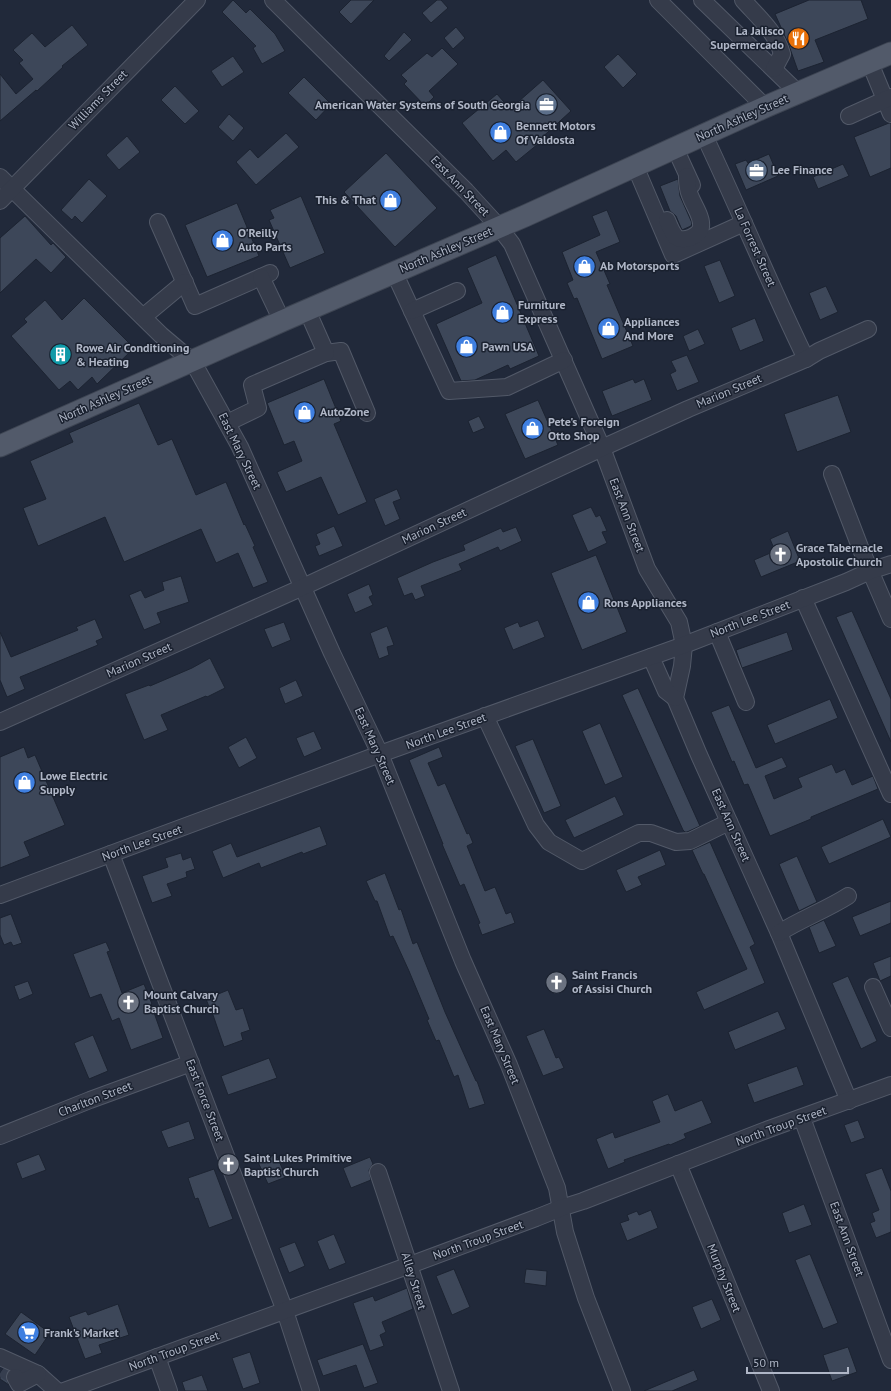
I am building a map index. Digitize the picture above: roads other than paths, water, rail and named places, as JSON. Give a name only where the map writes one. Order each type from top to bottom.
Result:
[{"type":"main road","name":"North Ashley Street","points":[[0,446],[499,227],[765,107],[891,53]]},
{"type":"street","name":"Williams Street","points":[[0,201],[197,0]]},
{"type":"street","name":"East Ann Street","points":[[273,0],[466,191],[499,227],[512,244],[602,448],[647,568],[679,622],[684,645],[682,666],[675,698],[779,933],[849,1101]]},
{"type":"street","points":[[658,0],[765,107]]},
{"type":"street","points":[[702,0],[798,93]]},
{"type":"street","points":[[743,0],[771,31],[780,45],[782,54],[774,69]]},
{"type":"street","points":[[849,116],[889,104],[870,63]]},
{"type":"street","name":"La Forrest Street","points":[[704,135],[782,310],[806,358]]},
{"type":"street","points":[[675,148],[714,236]]},
{"type":"street","points":[[635,166],[673,255],[744,223]]},
{"type":"street","points":[[652,206],[662,208],[675,236],[680,239],[697,235],[701,228],[701,221],[688,189],[687,176]]},
{"type":"street","name":"East Mary Street","points":[[0,177],[161,335],[193,362],[240,447],[332,653],[380,754],[463,961],[509,1065],[557,1188],[565,1232],[586,1298],[622,1391]]},
{"type":"street","points":[[158,222],[195,306],[265,275],[282,321]]},
{"type":"street","points":[[394,272],[449,391],[507,387],[564,360]]},
{"type":"street","points":[[143,317],[185,282]]},
{"type":"street","points":[[412,311],[457,291]]},
{"type":"street","points":[[307,310],[326,353]]},
{"type":"street","name":"Marion Street","points":[[0,722],[303,587],[602,448],[868,329]]},
{"type":"street","points":[[227,423],[258,408],[252,385],[326,353],[341,351],[367,413]]},
{"type":"street","points":[[832,474],[870,571],[891,619]]},
{"type":"street","name":"North Lee Street","points":[[0,895],[380,754],[684,645],[891,564]]},
{"type":"street","points":[[803,598],[891,794]]},
{"type":"street","points":[[717,632],[746,702]]},
{"type":"street","points":[[651,657],[666,692],[675,698]]},
{"type":"street","points":[[486,716],[536,825],[549,842],[582,861],[639,833],[651,834],[676,842],[690,841],[729,822]]},
{"type":"street","name":"East Force Street","points":[[111,854],[285,1311],[311,1391]]},
{"type":"street","points":[[779,933],[848,896]]},
{"type":"street","points":[[873,987],[891,1028]]},
{"type":"street","name":"Charlton Street","points":[[0,1136],[90,1100],[191,1063]]},
{"type":"street","name":"North Troup Street","points":[[64,1391],[583,1201],[891,1085]]},
{"type":"street","name":"East Ann Street","points":[[802,1118],[891,1360]]},
{"type":"street","name":"Murphy Street","points":[[678,1164],[771,1391]]},
{"type":"street","name":"Alley Street","points":[[378,1172],[451,1391]]},
{"type":"street","points":[[157,1357],[169,1391]]},
{"type":"street","points":[[8,1373],[38,1374]]},
{"type":"street","points":[[8,1373],[38,1374],[57,1391]]},
{"type":"tunnel","points":[[3,1369],[15,1377]]},
{"type":"place","name":"La Jalisco Supermercado","points":[[799,38]]},
{"type":"place","name":"American Water Systems of South Georgia","points":[[546,105]]},
{"type":"place","name":"Bennett Motors Of Valdosta","points":[[500,133]]},
{"type":"place","name":"Lee Finance","points":[[757,170]]},
{"type":"place","name":"This & That","points":[[391,200]]},
{"type":"place","name":"O'Reilly Auto Parts","points":[[222,240]]},
{"type":"place","name":"Ab Motorsports","points":[[585,266]]},
{"type":"place","name":"Furniture Express","points":[[503,312]]},
{"type":"place","name":"Appliances And More","points":[[608,329]]},
{"type":"place","name":"Pawn USA","points":[[467,347]]},
{"type":"place","name":"Rowe Air Conditioning & Heating","points":[[60,355]]},
{"type":"place","name":"AutoZone","points":[[304,412]]},
{"type":"place","name":"Pete's Foreign Otto Shop","points":[[532,429]]},
{"type":"place","name":"Grace Tabernacle Apostolic Church","points":[[781,555]]},
{"type":"place","name":"Rons Appliances","points":[[589,603]]},
{"type":"place","name":"Lowe Electric Supply","points":[[24,783]]},
{"type":"place","name":"Saint Francis of Assisi Church","points":[[556,982]]},
{"type":"place","name":"Mount Calvary Baptist Church","points":[[128,1002]]},
{"type":"place","name":"Saint Lukes Primitive Baptist Church","points":[[228,1165]]},
{"type":"place","name":"Frank's Market","points":[[28,1333]]}]
